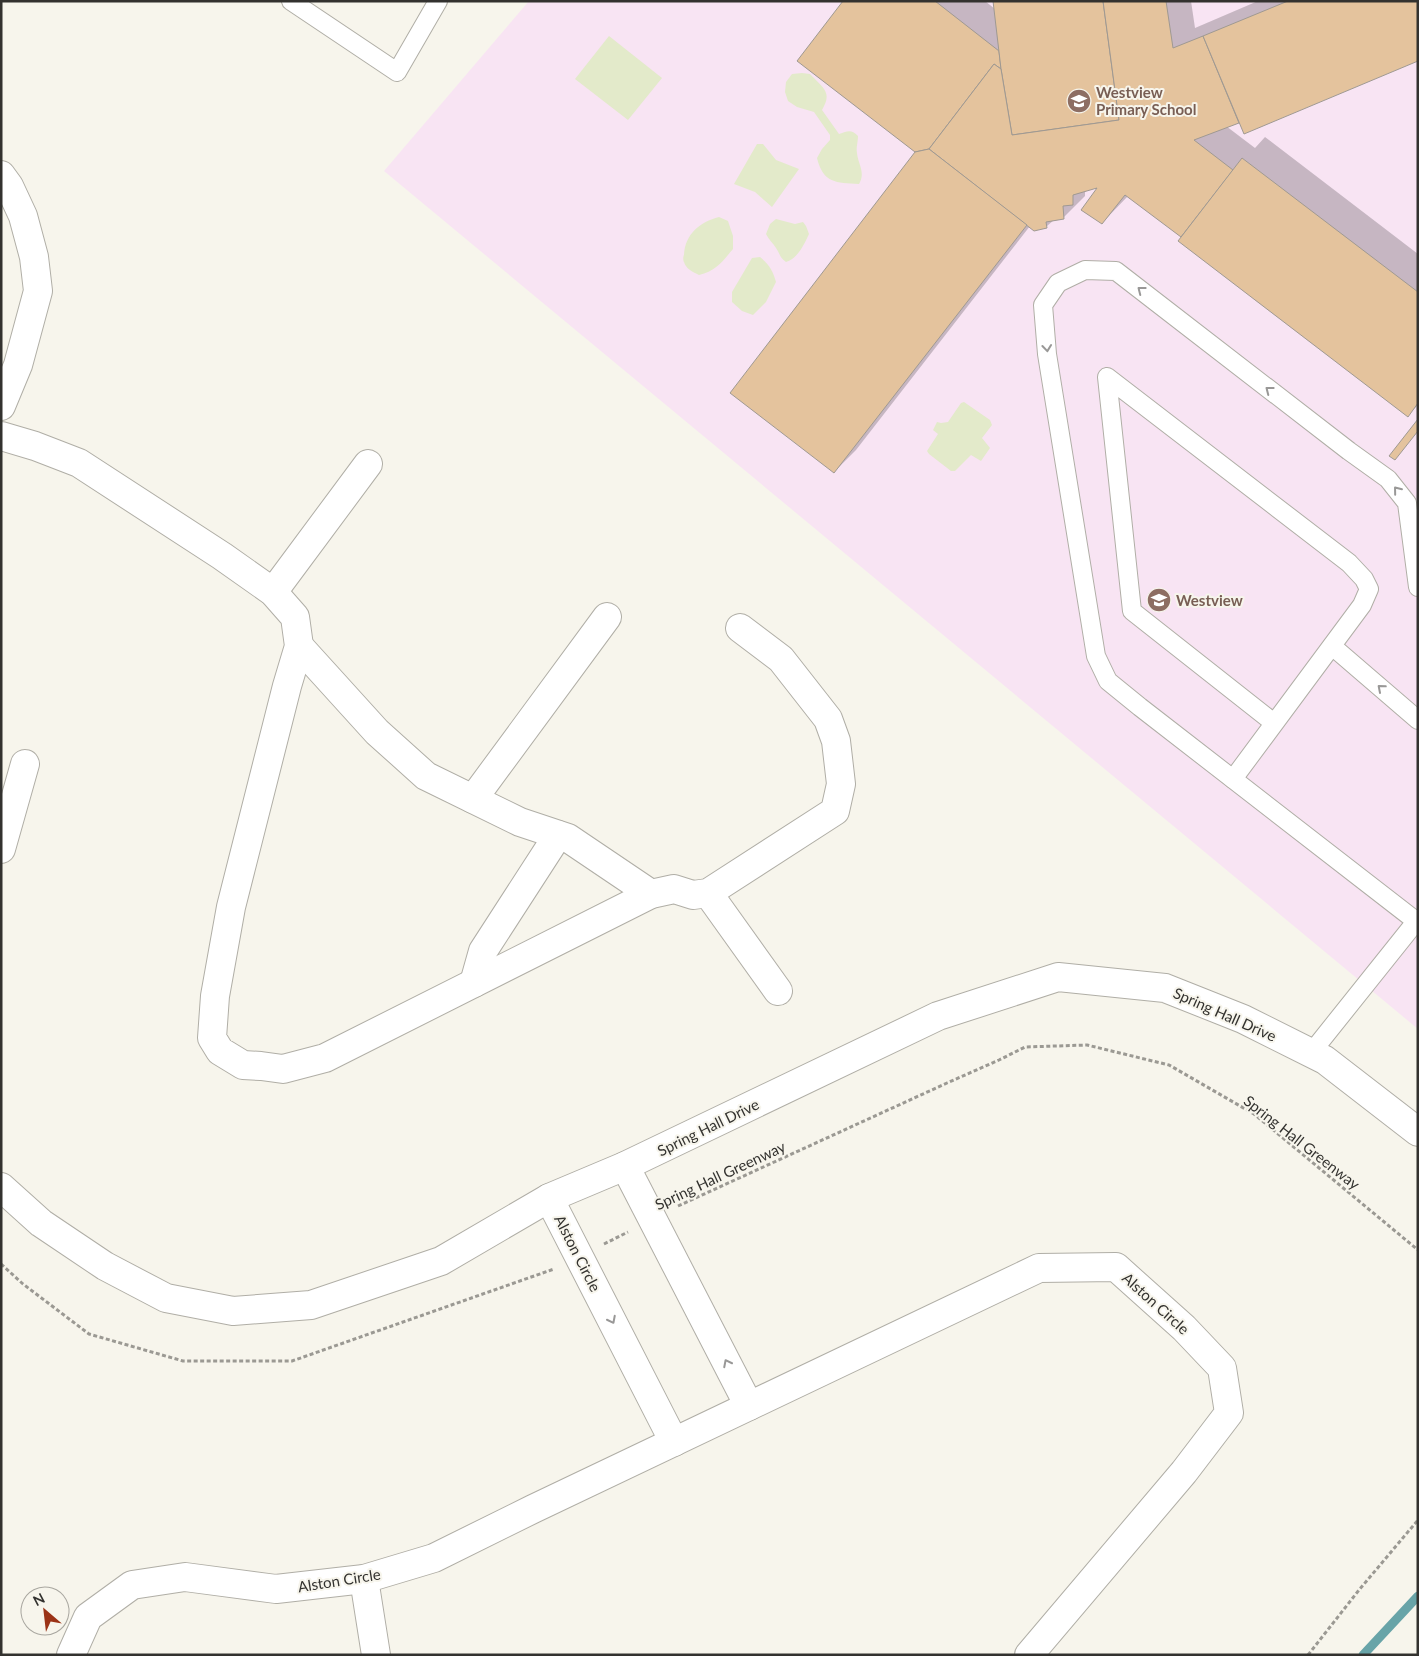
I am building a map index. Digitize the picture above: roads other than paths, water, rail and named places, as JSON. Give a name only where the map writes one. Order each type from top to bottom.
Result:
[{"type":"street","points":[[1,175],[9,186],[23,216],[34,258],[38,291],[18,365],[1,406]]},
{"type":"street","points":[[1,436],[35,446],[79,463],[222,556],[273,592],[295,618],[299,646],[287,686],[231,907],[216,996],[212,1038],[220,1051],[243,1065],[283,1069],[325,1058],[651,894],[674,889],[693,895],[708,893],[835,811],[841,784],[836,741],[828,718],[781,659],[740,628]]},
{"type":"street","points":[[273,592],[368,464]]},
{"type":"street","points":[[473,799],[607,617]]},
{"type":"street","points":[[299,646],[377,732],[426,776],[520,822],[568,838],[651,894]]},
{"type":"street","points":[[1,849],[25,764]]},
{"type":"street","points":[[474,983],[483,951],[558,835]]},
{"type":"street","points":[[708,893],[778,990]]},
{"type":"street","name":"Spring Hall Drive","points":[[1,1187],[41,1223],[104,1266],[166,1298],[233,1311],[311,1305],[441,1261],[549,1198],[625,1166],[938,1016],[1058,977],[1165,988],[1243,1019],[1325,1060],[1418,1132]]},
{"type":"street","points":[[625,1166],[749,1406]]},
{"type":"street","name":"Alston Circle","points":[[549,1198],[674,1442]]},
{"type":"street","name":"Alston Circle","points":[[71,1655],[88,1617],[132,1585],[185,1577],[276,1589],[364,1579],[434,1558],[1039,1268],[1116,1268],[1184,1328],[1222,1368],[1230,1413],[1184,1472],[1029,1655]]},
{"type":"street","points":[[364,1579],[376,1655]]},
{"type":"lane","points":[[291,1],[397,72],[438,1]]},
{"type":"lane","points":[[1311,1053],[1417,920],[1232,779],[1108,681],[1096,656],[1047,354],[1043,305],[1058,283],[1085,270],[1116,270],[1349,452],[1388,479],[1407,503],[1418,587]]},
{"type":"lane","points":[[1232,779],[1332,646],[1362,605],[1369,590],[1364,579],[1349,563],[1107,377],[1132,611],[1274,723]]},
{"type":"lane","points":[[1332,646],[1418,720]]},
{"type":"waterway","points":[[1363,1655],[1418,1596]]},
{"type":"place","name":"Westview Primary School","points":[[1079,101]]},
{"type":"place","name":"Westview","points":[[1159,600]]}]
